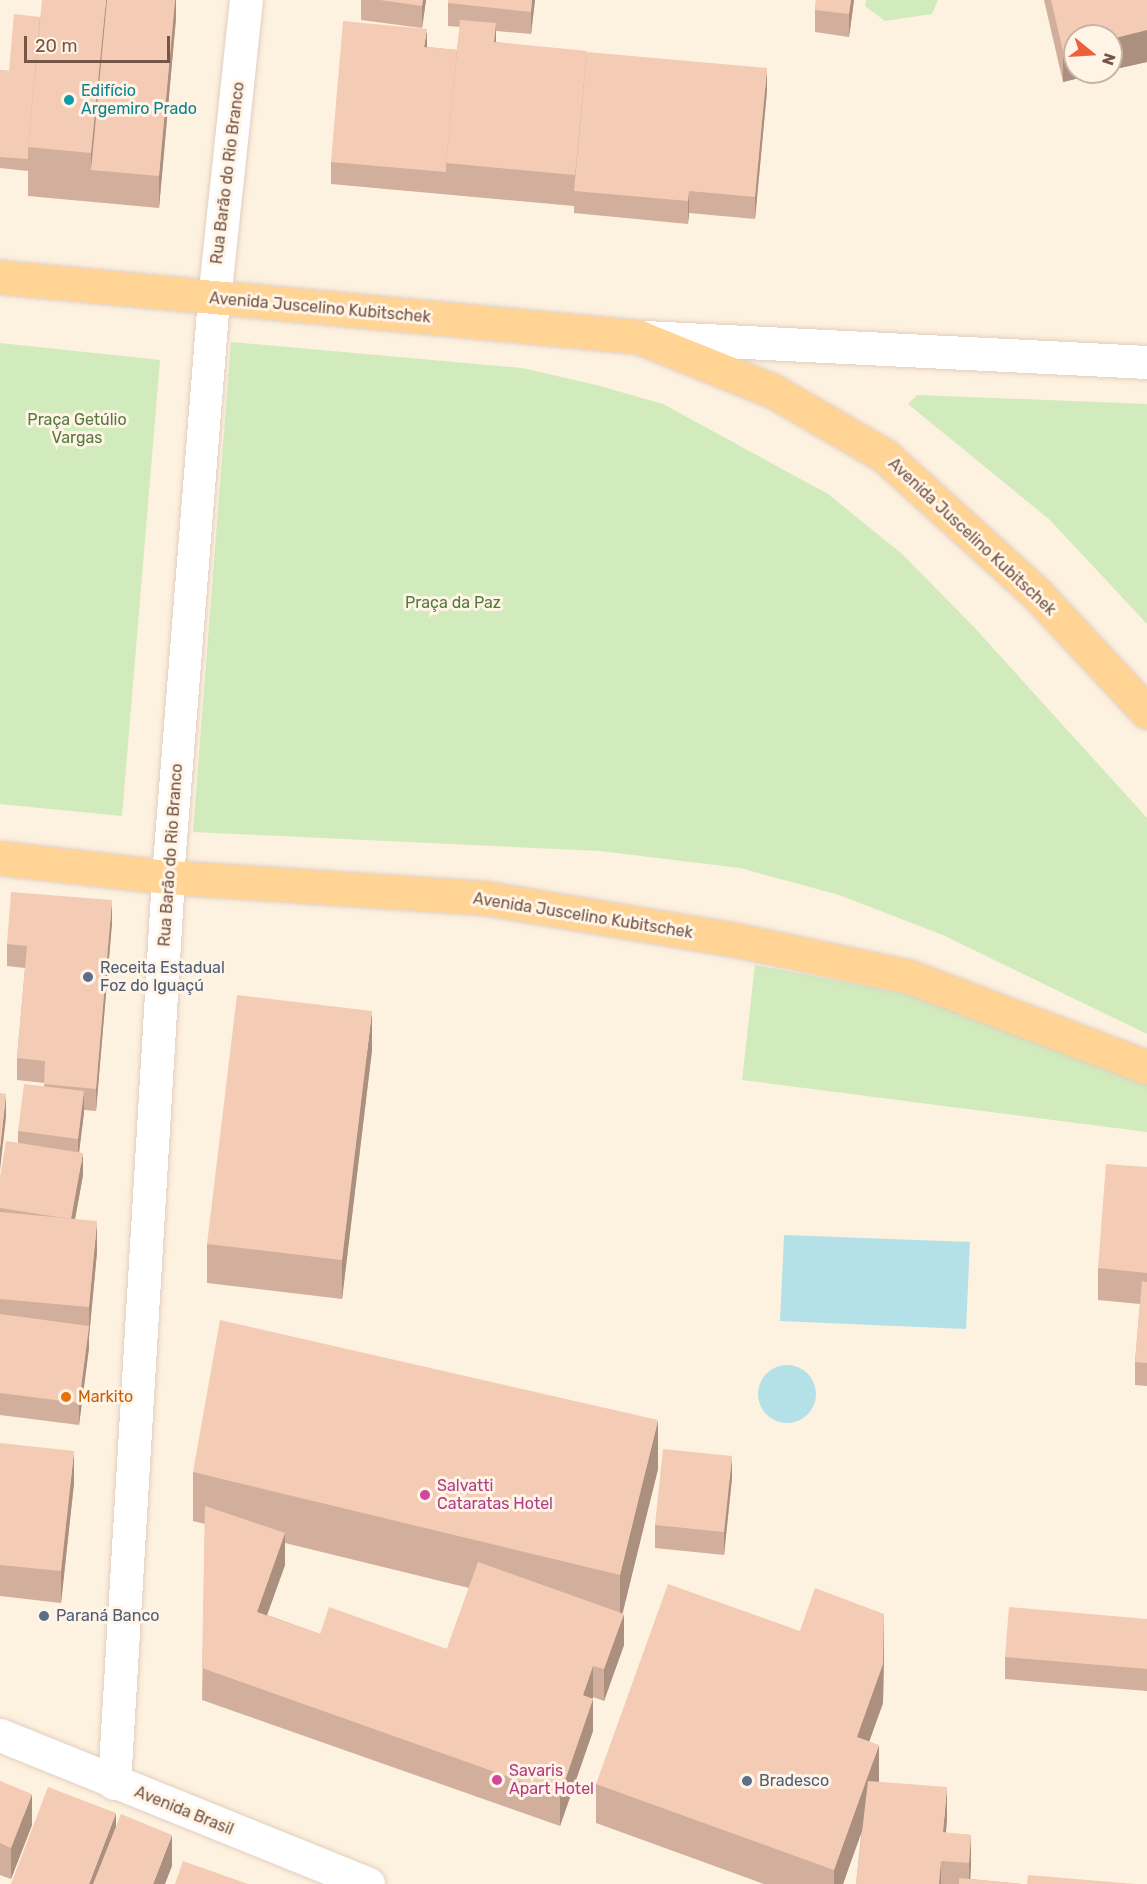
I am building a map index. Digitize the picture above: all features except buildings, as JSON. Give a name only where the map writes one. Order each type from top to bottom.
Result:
[{"type":"main road","name":"Avenida Juscelino Kubitschek","points":[[0,277],[214,299],[639,337],[773,391],[885,456],[1037,594],[1147,712]]},
{"type":"main road","name":"Avenida Juscelino Kubitschek","points":[[0,858],[168,877],[485,898],[735,940],[910,977],[1147,1067]]},
{"type":"street","name":"Rua Barão do Rio Branco","points":[[114,1784],[168,877],[214,299],[246,0]]},
{"type":"street","name":"Avenida Juscelino Kubitschek","points":[[639,337],[1147,362]]},
{"type":"street","name":"Avenida Brasil","points":[[0,1735],[114,1784],[368,1884]]},
{"type":"green space","points":[[866,0],[938,0],[932,14],[885,21],[865,6]]},
{"type":"green space","name":"Praça da Paz","points":[[231,342],[522,368],[596,385],[663,404],[828,494],[902,554],[973,626],[1147,818],[1147,1034],[943,935],[839,895],[740,868],[600,851],[193,832]]},
{"type":"green space","name":"Praça Getúlio Vargas","points":[[0,343],[160,360],[122,816],[0,804]]},
{"type":"green space","points":[[917,395],[1147,404],[1147,624],[1050,520],[908,404]]},
{"type":"green space","points":[[755,965],[909,994],[1147,1083],[1147,1132],[742,1080]]},
{"type":"water","points":[[784,1235],[970,1242],[966,1329],[780,1321]]},
{"type":"water","points":[[781,1365],[793,1365],[808,1373],[816,1388],[816,1400],[808,1415],[793,1423],[781,1423],[766,1415],[758,1400],[758,1388],[766,1373]]},
{"type":"place","name":"Edifício Argemiro Prado","points":[[69,100]]},
{"type":"place","name":"Receita Estadual Foz do Iguaçú","points":[[88,977]]},
{"type":"place","name":"Markito","points":[[66,1397]]},
{"type":"place","name":"Salvatti Cataratas Hotel","points":[[425,1495]]},
{"type":"place","name":"Paraná Banco","points":[[44,1616]]},
{"type":"place","name":"Savaris Apart Hotel","points":[[497,1780]]},
{"type":"place","name":"Bradesco","points":[[747,1781]]}]
